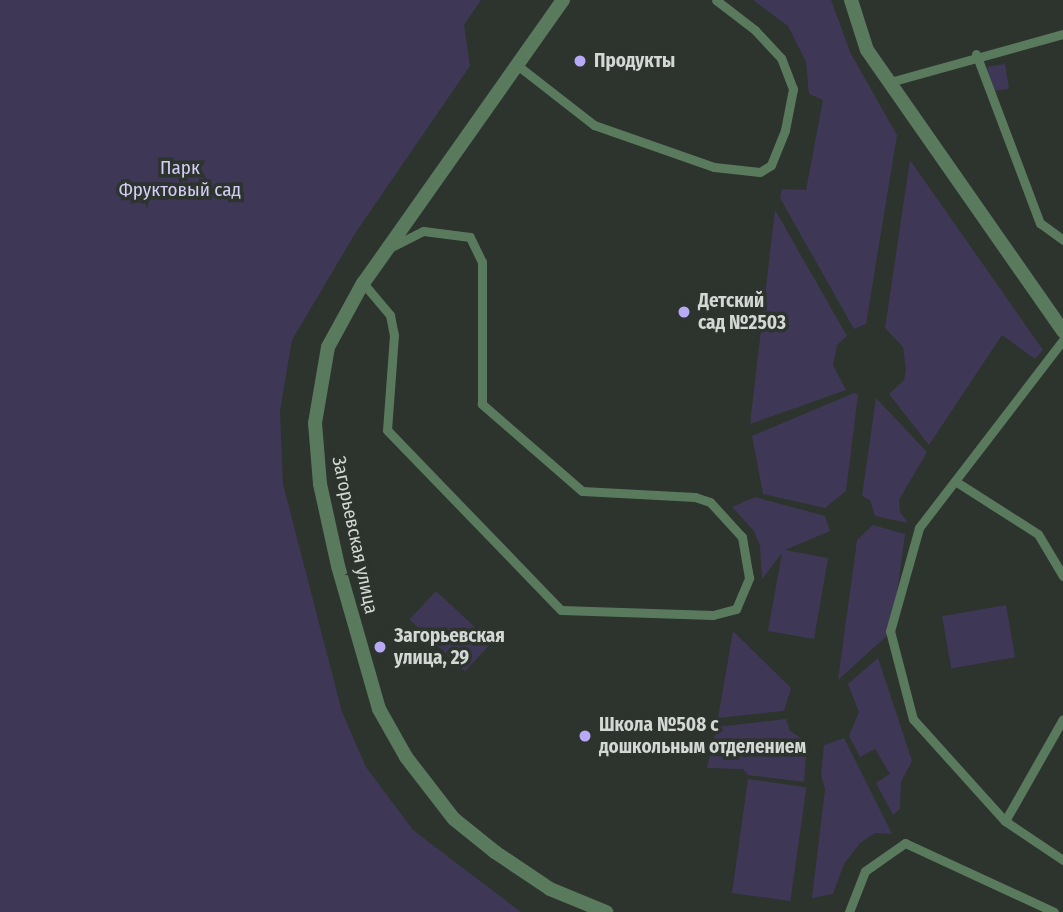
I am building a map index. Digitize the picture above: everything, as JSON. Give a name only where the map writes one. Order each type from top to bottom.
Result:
[{"type":"street","name":"Загорьевская улица","points":[[563,0],[363,283],[328,347],[315,423],[320,484],[338,566],[379,709],[406,757],[454,819],[530,878],[606,912]]},
{"type":"street","points":[[851,0],[867,50],[1063,331]]},
{"type":"lane","points":[[517,65],[594,125],[714,167],[760,172],[771,165],[785,130],[793,89],[781,58],[755,30],[716,0]]},
{"type":"lane","points":[[890,82],[976,54],[1063,34]]},
{"type":"lane","points":[[976,54],[1041,223],[1063,240]]},
{"type":"lane","points":[[363,283],[390,315],[394,335],[387,429],[561,610],[713,615],[736,609],[749,578],[742,537],[710,502],[695,497],[582,491],[482,404],[482,262],[470,237],[423,231],[385,251]]},
{"type":"lane","points":[[1063,340],[919,528],[890,631],[913,719],[1005,821],[1063,860]]},
{"type":"lane","points":[[955,481],[1038,534],[1063,576]]},
{"type":"lane","points":[[1005,821],[1063,719]]},
{"type":"lane","points":[[849,912],[865,872],[905,844],[1054,912]]},
{"type":"green space","name":"Парк Фруктовый сад","points":[[0,0],[481,0],[464,25],[470,66],[356,232],[292,340],[280,411],[283,484],[342,712],[366,767],[413,830],[521,912],[0,912]]},
{"type":"green space","points":[[753,0],[831,0],[851,54],[897,135],[866,324],[854,329],[780,198],[782,189],[806,190],[823,100],[809,94],[806,62],[788,26]]},
{"type":"green space","points":[[1005,64],[1009,89],[991,92],[987,67]]},
{"type":"green space","points":[[910,160],[1043,350],[1035,359],[1002,335],[929,445],[889,394],[904,380],[906,370],[903,347],[885,328]]},
{"type":"green space","points":[[775,210],[847,336],[837,345],[833,365],[846,390],[750,424]]},
{"type":"green space","points":[[854,393],[858,395],[846,491],[825,508],[763,494],[752,436]]},
{"type":"green space","points":[[876,398],[927,452],[899,500],[900,512],[908,523],[875,516],[870,500],[862,496]]},
{"type":"green space","points":[[755,497],[825,516],[830,531],[785,550],[828,558],[814,639],[768,631],[782,553],[762,579],[760,546],[754,531],[732,507]]},
{"type":"green space","points":[[873,525],[905,534],[892,631],[838,680],[857,540]]},
{"type":"green space","points":[[436,591],[492,643],[465,671],[409,620]]},
{"type":"green space","points":[[1006,605],[1015,657],[951,668],[942,616]]},
{"type":"green space","points":[[733,631],[791,688],[784,711],[718,718]]},
{"type":"green space","points":[[878,658],[912,761],[901,782],[900,809],[893,815],[876,783],[890,774],[875,749],[860,757],[849,736],[859,712],[848,684]]},
{"type":"green space","points":[[786,719],[790,731],[807,742],[804,782],[748,775],[743,769],[707,768],[717,727]]},
{"type":"green space","points":[[844,738],[892,834],[875,833],[860,843],[844,864],[833,894],[812,898],[825,789],[821,775],[824,745]]},
{"type":"green space","points":[[748,779],[806,787],[790,901],[732,893]]},
{"type":"place","name":"Продукты","points":[[580,61]]},
{"type":"place","name":"Детский сад №2503","points":[[684,312]]},
{"type":"place","name":"Загорьевская улица, 29","points":[[380,647]]},
{"type":"place","name":"Школа №508 с дошкольным отделением","points":[[585,736]]}]
